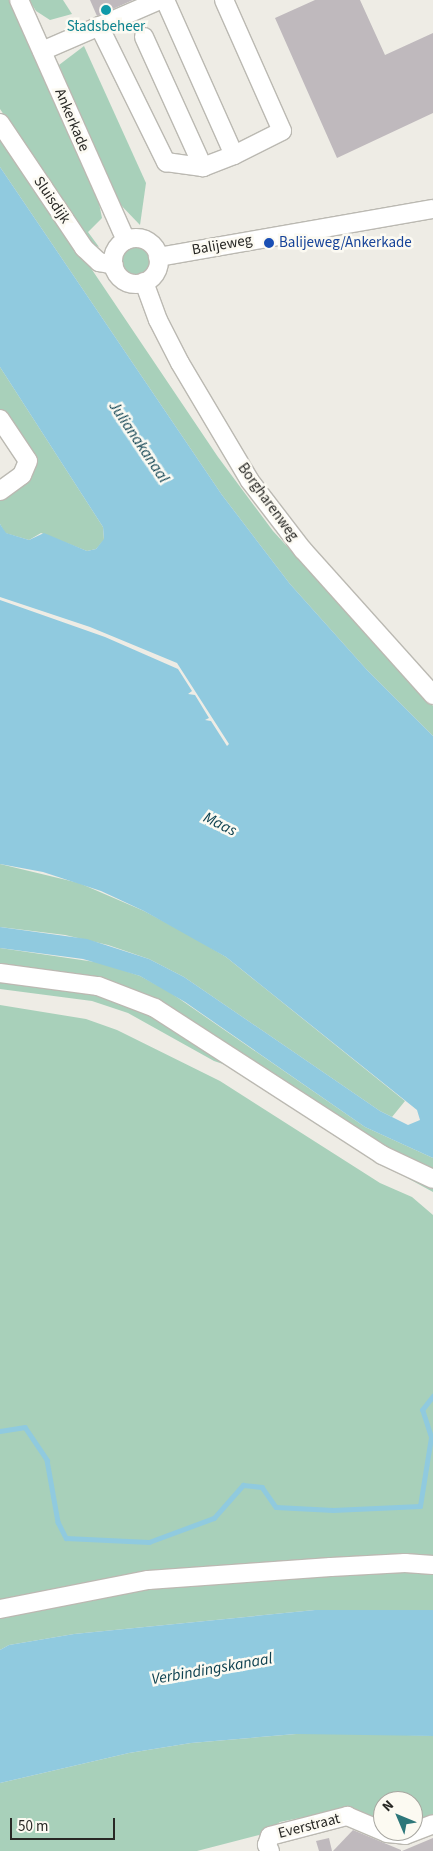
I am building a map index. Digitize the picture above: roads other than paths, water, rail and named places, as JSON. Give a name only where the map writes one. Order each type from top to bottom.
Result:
[{"type":"street","name":"Ankerkade","points":[[19,0],[126,240]]},
{"type":"street","points":[[42,51],[160,0]]},
{"type":"street","points":[[166,0],[234,155]]},
{"type":"street","points":[[99,26],[166,162],[203,167],[234,155],[282,131],[224,0]]},
{"type":"street","points":[[144,37],[203,167]]},
{"type":"street","name":"Sluisdijk","points":[[0,123],[84,248],[96,260],[114,265]]},
{"type":"street","name":"Balijeweg","points":[[158,257],[433,209]]},
{"type":"street","points":[[126,240],[146,240],[155,248],[158,257],[156,271],[144,282],[123,280],[114,265],[116,250],[126,240]]},
{"type":"street","name":"Borgharenweg","points":[[144,282],[180,363],[250,481],[303,550],[433,695]]},
{"type":"street","points":[[0,420],[28,461],[22,475],[0,490]]},
{"type":"street","points":[[0,973],[98,986],[156,1008],[382,1155],[433,1179]]},
{"type":"street","points":[[0,1609],[148,1580],[341,1566],[433,1565]]},
{"type":"street","name":"Everstraat","points":[[270,1843],[347,1816],[387,1833],[405,1835],[433,1824]]},
{"type":"water","points":[[0,167],[222,495],[290,584],[367,670],[433,736],[433,1158],[365,1127],[185,1002],[140,976],[83,959],[0,948],[0,927],[87,939],[149,959],[184,977],[380,1111],[408,1125],[420,1120],[417,1110],[226,957],[144,911],[101,891],[43,872],[0,864],[0,600],[105,637],[178,669],[192,691],[188,694],[195,695],[209,718],[205,720],[211,721],[227,746],[229,744],[177,663],[90,627],[0,597],[0,524],[6,533],[29,540],[44,533],[87,551],[96,549],[104,539],[103,527],[0,367]]},
{"type":"water","name":"Verbindingskanaal","points":[[315,1610],[433,1610],[433,1736],[296,1734],[191,1743],[129,1753],[0,1783],[0,1650],[9,1645],[74,1634]]},
{"type":"waterway","points":[[0,1431],[25,1427],[47,1460],[58,1522],[66,1538],[149,1542],[214,1518],[243,1485],[262,1487],[276,1507],[333,1510],[420,1506],[431,1437],[422,1410],[433,1396]]},
{"type":"place","name":"Stadsbeheer","points":[[106,10]]},
{"type":"place","name":"Balijeweg/Ankerkade","points":[[269,243]]},
{"type":"water label","name":"Julianakanaal","points":[[139,442]]},
{"type":"water label","name":"Maas","points":[[220,824]]}]
